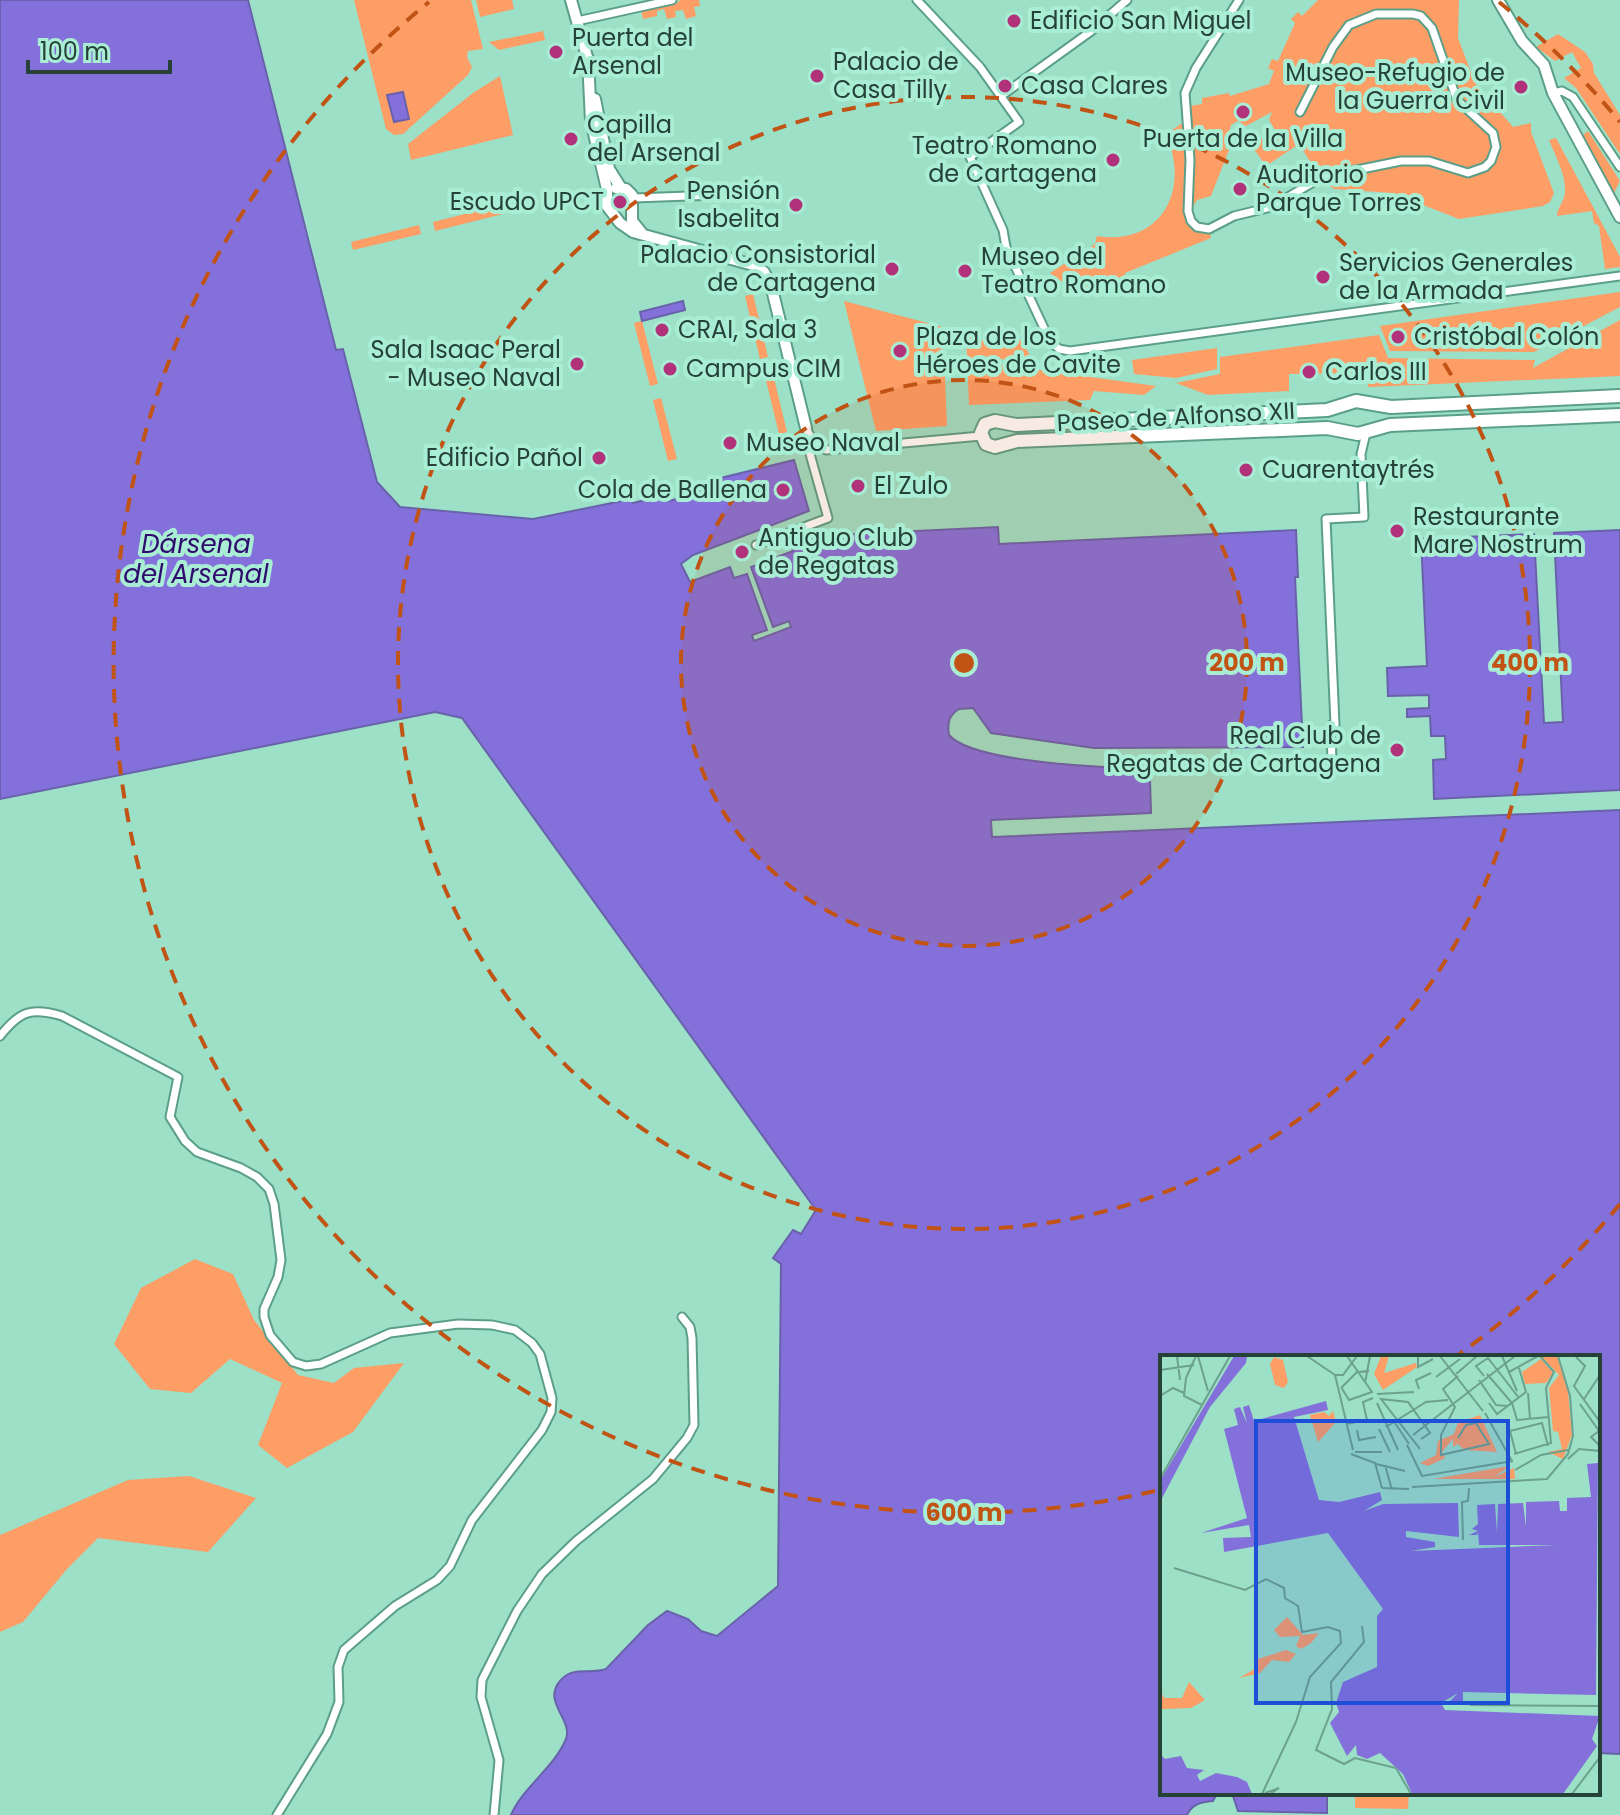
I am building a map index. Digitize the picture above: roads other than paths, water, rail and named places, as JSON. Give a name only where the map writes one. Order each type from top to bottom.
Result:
[{"type":"main road","points":[[569,0],[588,59],[609,169],[621,188],[630,192],[634,225],[654,238]]},
{"type":"main road","points":[[1498,0],[1522,41],[1544,65],[1553,93],[1620,217]]},
{"type":"main road","points":[[588,59],[592,131],[611,212],[626,228],[753,265],[764,272],[771,285],[806,428]]},
{"type":"main road","points":[[606,199],[611,191],[621,188]]},
{"type":"main road","points":[[611,212],[622,216],[633,204]]},
{"type":"main road","points":[[1620,396],[1391,407],[1350,403],[1341,418],[1350,432],[1390,425],[1620,415]]},
{"type":"main road","name":"Paseo de Alfonso XII","points":[[1001,423],[1016,425],[1327,410],[1350,403]]},
{"type":"main road","points":[[1366,403],[1374,415],[1368,430]]},
{"type":"main road","points":[[988,422],[1001,423],[1006,428],[1007,436],[1001,445],[988,446],[981,436],[981,429],[988,422]]},
{"type":"main road","name":"Paseo de Alfonso XII","points":[[1001,445],[1017,441],[1327,428],[1350,432]]},
{"type":"street","points":[[577,21],[672,0]]},
{"type":"street","points":[[917,0],[980,67],[1019,122],[970,157],[1003,230],[1006,247],[1050,341],[1059,349],[1070,351],[1620,276]]},
{"type":"street","points":[[1001,96],[1090,32],[1127,0]]},
{"type":"street","points":[[1239,0],[1196,68],[1185,93],[1190,160],[1188,211],[1200,229],[1209,229],[1234,216],[1271,207],[1322,177],[1401,161],[1429,161],[1468,173],[1485,167],[1496,147],[1493,133],[1457,100],[1432,28],[1421,16],[1413,14],[1376,14],[1349,25],[1333,47],[1300,112]]},
{"type":"street","points":[[1553,93],[1562,91],[1571,95],[1620,167]]},
{"type":"street","points":[[633,204],[773,193]]},
{"type":"street","points":[[806,428],[817,446],[831,450],[981,436]]},
{"type":"street","points":[[1332,764],[1331,725],[1335,725],[1326,519],[1364,517],[1361,454],[1368,430]]},
{"type":"street","points":[[1350,432],[1361,454]]},
{"type":"street","points":[[756,545],[828,518],[810,454],[817,446]]},
{"type":"street","points":[[0,1036],[13,1019],[29,1012],[43,1011],[62,1016],[178,1077],[170,1117],[185,1141],[197,1152],[257,1177],[269,1189],[274,1204],[281,1260],[264,1317],[270,1335],[293,1362],[306,1366],[321,1364],[390,1333],[458,1324],[492,1325],[515,1330],[540,1354],[552,1398],[551,1412],[542,1430],[472,1520],[450,1566],[437,1580],[395,1606],[344,1650],[338,1667],[339,1702],[327,1734],[277,1815]]},
{"type":"street","points":[[494,1815],[499,1760],[481,1697],[482,1680],[517,1611],[542,1574],[576,1541],[653,1479],[694,1425],[692,1338],[690,1327],[682,1317]]},
{"type":"water","name":"Dársena del Arsenal","points":[[0,0],[248,0],[336,350],[343,349],[377,482],[400,507],[533,519],[632,499],[633,503],[666,495],[668,501],[686,497],[684,487],[794,460],[809,511],[693,555],[681,564],[690,582],[730,567],[734,578],[747,574],[767,630],[752,635],[754,641],[791,627],[789,621],[773,627],[751,567],[793,551],[791,544],[812,536],[998,527],[999,544],[1296,530],[1298,577],[1295,577],[1303,747],[1094,748],[991,733],[973,708],[956,711],[949,723],[949,735],[963,744],[1012,758],[1147,768],[1151,813],[991,820],[992,837],[1620,810],[1620,1754],[1600,1753],[1600,1355],[1160,1355],[1160,1795],[1216,1795],[1213,1801],[1197,1804],[1187,1815],[511,1815],[566,1739],[565,1724],[554,1696],[555,1689],[565,1676],[606,1669],[648,1625],[667,1611],[688,1619],[701,1631],[717,1636],[778,1586],[781,1264],[773,1258],[793,1230],[801,1234],[816,1210],[462,718],[435,712],[0,799]]},
{"type":"water","points":[[403,92],[409,119],[394,122],[387,95]]},
{"type":"water","points":[[683,301],[685,310],[642,321],[640,312]]},
{"type":"water","points":[[1620,530],[1620,790],[1434,799],[1433,760],[1446,759],[1445,736],[1431,736],[1430,716],[1407,717],[1407,709],[1429,708],[1429,695],[1388,696],[1387,668],[1427,666],[1421,539],[1534,534],[1544,723],[1563,722],[1554,533]]},
{"type":"water","points":[[1233,1795],[1327,1795],[1327,1813],[1238,1811]]},
{"type":"place","name":"Edificio San Miguel","points":[[1014,21]]},
{"type":"place","name":"Puerta del Arsenal","points":[[556,52]]},
{"type":"place","name":"Palacio de Casa Tilly","points":[[817,76]]},
{"type":"place","name":"Casa Clares","points":[[1005,86]]},
{"type":"place","name":"Museo-Refugio de la Guerra Civil","points":[[1521,87]]},
{"type":"place","name":"Puerta de la Villa","points":[[1243,112]]},
{"type":"place","name":"Capilla del Arsenal","points":[[571,139]]},
{"type":"place","name":"Teatro Romano de Cartagena","points":[[1113,160]]},
{"type":"place","name":"Auditorio Parque Torres","points":[[1240,189]]},
{"type":"place","name":"Escudo UPCT","points":[[620,202]]},
{"type":"place","name":"Pensión Isabelita","points":[[796,205]]},
{"type":"place","name":"Palacio Consistorial de Cartagena","points":[[892,269]]},
{"type":"place","name":"Museo del Teatro Romano","points":[[965,271]]},
{"type":"place","name":"Servicios Generales de la Armada","points":[[1323,277]]},
{"type":"place","name":"CRAI, Sala 3","points":[[662,330]]},
{"type":"place","name":"Cristóbal Colón","points":[[1398,337]]},
{"type":"place","name":"Plaza de los Héroes de Cavite","points":[[900,351]]},
{"type":"place","name":"Sala Isaac Peral - Museo Naval","points":[[577,364]]},
{"type":"place","name":"Campus CIM","points":[[670,369]]},
{"type":"place","name":"Carlos III","points":[[1309,372]]},
{"type":"place","name":"Museo Naval","points":[[730,443]]},
{"type":"place","name":"Edificio Pañol","points":[[599,458]]},
{"type":"place","name":"Cuarentaytrés","points":[[1246,470]]},
{"type":"place","name":"El Zulo","points":[[858,486]]},
{"type":"place","name":"Cola de Ballena","points":[[783,490]]},
{"type":"place","name":"Restaurante Mare Nostrum","points":[[1397,531]]},
{"type":"place","name":"Antiguo Club de Regatas","points":[[742,552]]},
{"type":"place","name":"Real Club de Regatas de Cartagena","points":[[1397,750]]}]
